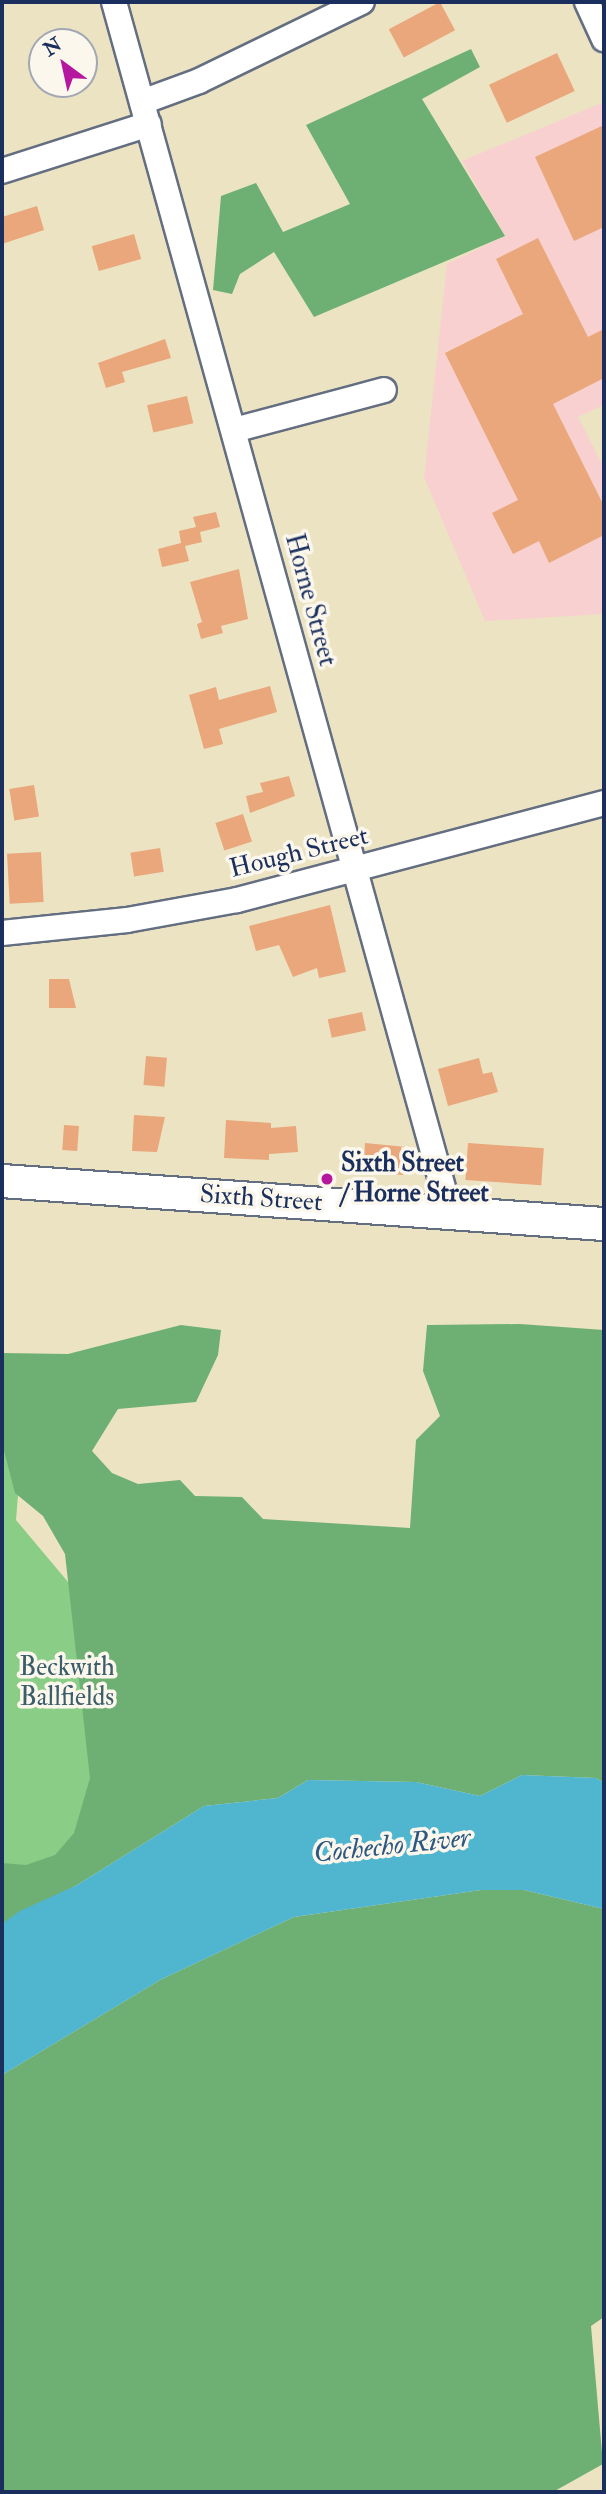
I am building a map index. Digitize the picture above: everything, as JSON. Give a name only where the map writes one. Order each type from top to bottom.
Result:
[{"type":"main road","name":"Sixth Street","points":[[2,1181],[604,1224]]},
{"type":"street","name":"Horne Street","points":[[114,2],[234,430],[352,871],[450,1213]]},
{"type":"street","points":[[2,171],[146,113],[200,81],[362,2]]},
{"type":"street","points":[[587,2],[604,39]]},
{"type":"street","points":[[234,430],[384,390]]},
{"type":"street","name":"Hough Street","points":[[2,933],[157,915],[352,871],[604,803]]},
{"type":"shaded area","points":[[604,102],[604,405],[578,417],[604,468],[604,614],[485,621],[424,477],[447,264],[505,236],[462,161]]},
{"type":"green space","points":[[471,49],[480,67],[422,99],[505,236],[314,317],[274,252],[240,274],[232,294],[213,290],[221,196],[256,183],[283,232],[350,204],[306,125]]},
{"type":"green space","points":[[520,1324],[604,1330],[604,1783],[596,1778],[522,1775],[480,1796],[416,1782],[308,1780],[278,1798],[204,1806],[77,1885],[2,1924],[2,1863],[26,1865],[55,1855],[74,1833],[90,1778],[65,1554],[43,1516],[15,1493],[2,1443],[2,1353],[68,1354],[181,1325],[221,1330],[218,1355],[196,1402],[118,1409],[92,1451],[112,1473],[138,1484],[180,1480],[195,1496],[242,1497],[263,1519],[410,1528],[416,1440],[440,1416],[423,1371],[427,1325]]},
{"type":"green space","name":"Beckwith Ballfields","points":[[26,1397],[16,1520],[136,1663],[113,1838],[2,1902],[2,1400]]},
{"type":"green space","points":[[481,1890],[524,1890],[604,1909],[604,2317],[591,2326],[603,2464],[553,2492],[2,2492],[2,2075],[160,1980],[294,1917]]},
{"type":"water","name":"Cochecho River","points":[[522,1775],[596,1778],[604,1783],[604,1909],[524,1890],[481,1890],[294,1917],[160,1980],[2,2075],[2,1924],[20,1911],[77,1885],[204,1806],[278,1798],[308,1780],[416,1782],[480,1796]]},
{"type":"building","points":[[440,2],[455,30],[404,57],[389,29]]},
{"type":"building","points":[[557,53],[575,91],[507,123],[489,85]]},
{"type":"building","points":[[604,125],[604,227],[574,241],[535,157]]},
{"type":"building","points":[[37,206],[44,230],[2,244],[2,217]]},
{"type":"building","points":[[134,234],[141,259],[99,271],[92,246]]},
{"type":"building","points":[[538,238],[588,337],[604,329],[604,378],[553,404],[604,506],[604,535],[549,563],[539,541],[513,554],[492,513],[518,500],[445,353],[523,314],[496,259]]},
{"type":"building","points":[[165,339],[171,358],[122,372],[125,382],[106,388],[98,363]]},
{"type":"building","points":[[187,396],[193,423],[153,433],[147,405]]},
{"type":"building","points":[[216,512],[220,527],[200,532],[202,542],[185,546],[189,561],[162,567],[158,549],[181,543],[179,531],[196,527],[193,517]]},
{"type":"building","points":[[239,569],[248,619],[221,626],[223,633],[201,639],[197,624],[202,622],[190,582]]},
{"type":"building","points":[[270,686],[277,712],[219,729],[223,744],[204,749],[189,695],[216,687],[219,700]]},
{"type":"building","points":[[289,776],[295,796],[250,813],[246,796],[263,792],[260,783]]},
{"type":"building","points":[[34,785],[39,817],[14,821],[9,789]]},
{"type":"building","points":[[243,814],[252,842],[224,851],[215,823]]},
{"type":"building","points":[[160,848],[164,872],[134,876],[130,853]]},
{"type":"building","points":[[41,852],[44,902],[10,904],[7,854]]},
{"type":"building","points":[[330,905],[346,972],[319,978],[317,968],[293,977],[279,945],[256,951],[249,926]]},
{"type":"building","points":[[49,979],[69,979],[76,1008],[49,1008]]},
{"type":"building","points":[[362,1012],[366,1031],[332,1038],[328,1019]]},
{"type":"building","points":[[146,1056],[167,1058],[164,1087],[143,1085]]},
{"type":"building","points":[[479,1058],[483,1074],[492,1072],[498,1092],[448,1106],[438,1069]]},
{"type":"building","points":[[134,1115],[165,1117],[157,1152],[132,1151]]},
{"type":"building","points":[[226,1120],[271,1123],[271,1128],[296,1126],[298,1152],[269,1154],[269,1160],[224,1158]]},
{"type":"building","points":[[64,1125],[79,1126],[77,1151],[62,1150]]},
{"type":"building","points":[[365,1143],[406,1147],[403,1175],[370,1172],[371,1164],[364,1164]]},
{"type":"building","points":[[468,1143],[544,1148],[541,1185],[465,1180]]},
{"type":"place","name":"Sixth Street / Horne Street","points":[[327,1179]]}]
